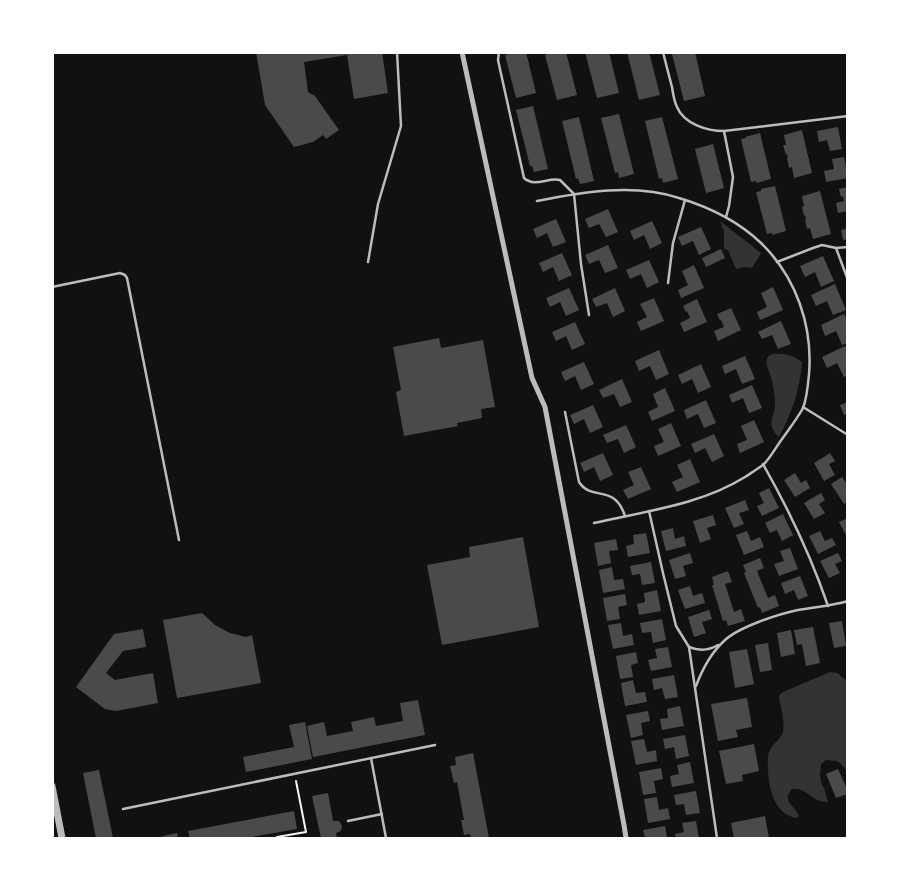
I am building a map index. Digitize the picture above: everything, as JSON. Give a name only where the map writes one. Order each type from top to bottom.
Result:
[{"type":"street","points":[[462,52],[532,378],[544,407],[626,838]]},
{"type":"street","points":[[52,786],[62,838]]},
{"type":"lane","points":[[368,262],[378,204],[400,126],[398,52]]},
{"type":"lane","points":[[499,52],[498,60],[524,178],[535,183],[560,180],[574,194],[581,264],[589,315]]},
{"type":"lane","points":[[663,52],[675,100],[680,112],[694,124],[702,127],[724,131],[848,116]]},
{"type":"lane","points":[[724,131],[733,177],[726,217]]},
{"type":"lane","points":[[536,201],[574,194],[640,191],[668,195],[685,200],[726,217],[761,243],[777,262],[795,291],[805,320],[808,336],[810,352],[809,380],[803,407],[763,464],[736,482],[712,494],[686,503],[594,522]]},
{"type":"lane","points":[[668,283],[673,243],[685,200]]},
{"type":"lane","points":[[777,262],[822,245],[836,248],[848,247]]},
{"type":"lane","points":[[836,248],[848,280]]},
{"type":"lane","points":[[52,287],[120,273],[127,278],[179,540]]},
{"type":"lane","points":[[803,407],[848,435]]},
{"type":"lane","points":[[565,412],[581,486],[589,491],[609,495],[615,499],[620,504],[625,516]]},
{"type":"lane","points":[[763,464],[809,554],[828,606]]},
{"type":"lane","points":[[649,511],[662,573],[676,626],[689,646],[717,838]]},
{"type":"lane","points":[[689,646],[695,649],[709,649],[716,647],[737,631],[772,617],[848,601]]},
{"type":"lane","points":[[695,688],[705,666],[721,643]]},
{"type":"lane","points":[[123,809],[435,745]]},
{"type":"lane","points":[[371,758],[386,838]]},
{"type":"lane","points":[[348,821],[382,814]]},
{"type":"path","points":[[276,838],[306,832],[295,774]]},
{"type":"shaded area","points":[[720,221],[761,253],[752,268],[736,269],[728,250],[724,249],[724,231]]},
{"type":"shaded area","points":[[769,355],[788,355],[802,362],[795,401],[779,437],[771,424],[775,401],[772,380],[766,363]]},
{"type":"shaded area","points":[[830,672],[837,673],[847,681],[847,771],[836,761],[826,760],[821,764],[821,782],[828,802],[822,802],[802,790],[792,789],[788,800],[799,816],[796,818],[783,812],[778,806],[774,800],[769,778],[769,752],[783,732],[779,697],[783,692]]},
{"type":"building","points":[[256,52],[382,52],[388,93],[354,99],[347,55],[304,62],[308,92],[315,96],[339,130],[326,139],[323,135],[313,142],[294,147],[265,105]]},
{"type":"building","points":[[526,52],[536,93],[516,98],[505,55]]},
{"type":"building","points":[[554,52],[566,52],[577,95],[557,100],[545,55]]},
{"type":"building","points":[[585,52],[609,52],[619,93],[597,98]]},
{"type":"building","points":[[627,52],[649,52],[660,95],[639,100]]},
{"type":"building","points":[[677,52],[695,52],[705,96],[684,101],[672,54]]},
{"type":"building","points":[[533,106],[548,169],[534,172],[532,166],[530,166],[516,110]]},
{"type":"building","points":[[619,114],[634,174],[619,178],[618,172],[615,173],[601,118]]},
{"type":"building","points":[[579,117],[594,181],[580,184],[578,178],[576,179],[562,121]]},
{"type":"building","points":[[662,117],[678,179],[663,183],[662,178],[659,179],[645,121]]},
{"type":"building","points":[[838,127],[842,149],[830,151],[827,140],[819,142],[817,131]]},
{"type":"building","points":[[802,130],[812,173],[794,178],[792,167],[789,168],[787,154],[783,145],[786,145],[784,135]]},
{"type":"building","points":[[760,133],[771,179],[757,183],[756,181],[751,182],[741,139]]},
{"type":"building","points":[[713,144],[724,188],[706,193],[695,149]]},
{"type":"building","points":[[844,157],[848,178],[826,182],[824,171],[834,169],[832,159]]},
{"type":"building","points":[[775,186],[786,231],[772,235],[772,233],[767,234],[756,192]]},
{"type":"building","points":[[848,187],[848,211],[838,213],[836,203],[844,201],[839,189]]},
{"type":"building","points":[[820,191],[831,234],[813,239],[810,228],[807,229],[802,207],[804,206],[802,196]]},
{"type":"building","points":[[608,209],[618,232],[606,237],[599,224],[589,228],[585,219]]},
{"type":"building","points":[[556,219],[566,242],[553,247],[547,233],[537,238],[533,229]]},
{"type":"building","points":[[652,221],[662,243],[650,249],[644,235],[634,240],[630,231]]},
{"type":"building","points":[[701,227],[711,249],[699,255],[693,241],[682,246],[678,237]]},
{"type":"building","points":[[848,228],[848,239],[843,240],[841,230]]},
{"type":"building","points":[[608,245],[618,268],[605,273],[599,260],[589,264],[585,255]]},
{"type":"building","points":[[721,249],[725,258],[706,267],[702,258]]},
{"type":"building","points":[[562,253],[572,275],[559,281],[553,267],[543,272],[539,263]]},
{"type":"building","points":[[823,256],[834,281],[821,287],[815,272],[805,277],[800,266]]},
{"type":"building","points":[[649,260],[659,282],[647,288],[641,274],[630,279],[626,270]]},
{"type":"building","points":[[694,265],[704,288],[681,298],[678,290],[688,285],[682,271]]},
{"type":"building","points":[[835,284],[846,310],[833,315],[827,301],[816,306],[811,295]]},
{"type":"building","points":[[773,287],[783,310],[760,320],[757,312],[767,307],[761,293]]},
{"type":"building","points":[[569,288],[579,310],[566,316],[560,302],[550,307],[546,298]]},
{"type":"building","points":[[615,288],[625,311],[613,317],[607,303],[596,307],[592,299]]},
{"type":"building","points":[[654,298],[664,321],[641,331],[637,322],[647,317],[640,304]]},
{"type":"building","points":[[697,299],[707,322],[684,332],[680,323],[690,318],[683,306]]},
{"type":"building","points":[[731,308],[741,330],[718,341],[714,331],[724,327],[717,314]]},
{"type":"building","points":[[844,314],[848,322],[848,343],[842,345],[836,331],[825,336],[821,325]]},
{"type":"building","points":[[781,321],[791,344],[778,349],[772,335],[762,339],[758,332]]},
{"type":"building","points":[[575,322],[585,344],[572,350],[566,336],[556,341],[552,332]]},
{"type":"building","points":[[439,338],[441,348],[483,340],[495,407],[481,409],[482,418],[457,423],[458,426],[404,436],[396,392],[401,390],[393,347]]},
{"type":"building","points":[[845,346],[848,351],[848,375],[844,377],[837,363],[827,368],[822,357]]},
{"type":"building","points":[[659,350],[669,374],[656,380],[650,366],[639,371],[635,361]]},
{"type":"building","points":[[745,356],[755,379],[742,384],[736,369],[725,374],[722,366]]},
{"type":"building","points":[[584,362],[594,384],[581,390],[575,376],[565,381],[561,372]]},
{"type":"building","points":[[701,364],[711,387],[698,393],[692,379],[682,384],[678,375]]},
{"type":"building","points":[[622,379],[632,402],[620,407],[614,394],[603,398],[599,390]]},
{"type":"building","points":[[752,385],[762,408],[749,413],[743,398],[732,403],[729,395]]},
{"type":"building","points":[[665,388],[675,411],[652,421],[648,412],[658,407],[653,394]]},
{"type":"building","points":[[706,400],[716,423],[704,428],[698,414],[687,419],[684,410]]},
{"type":"building","points":[[848,402],[848,413],[844,415],[840,405]]},
{"type":"building","points":[[593,405],[603,427],[590,433],[584,419],[574,424],[570,415]]},
{"type":"building","points":[[754,420],[764,442],[740,453],[737,444],[747,440],[741,426]]},
{"type":"building","points":[[671,423],[681,446],[658,456],[654,446],[664,442],[658,429]]},
{"type":"building","points":[[626,425],[636,447],[624,453],[618,439],[607,443],[603,435]]},
{"type":"building","points":[[714,434],[724,456],[712,462],[705,448],[695,453],[691,444]]},
{"type":"building","points":[[603,453],[613,475],[600,481],[594,467],[584,472],[580,463]]},
{"type":"building","points":[[830,453],[835,461],[829,464],[835,475],[824,481],[814,463]]},
{"type":"building","points":[[690,459],[700,482],[677,492],[672,482],[683,477],[677,465]]},
{"type":"building","points":[[641,467],[651,489],[628,499],[623,490],[634,485],[628,472]]},
{"type":"building","points":[[795,473],[801,483],[806,480],[810,488],[795,497],[784,480]]},
{"type":"building","points":[[842,477],[848,486],[848,501],[844,504],[831,484]]},
{"type":"building","points":[[769,488],[779,508],[762,516],[757,506],[764,503],[759,493]]},
{"type":"building","points":[[821,493],[825,500],[819,504],[825,513],[814,519],[804,503]]},
{"type":"building","points":[[745,500],[749,510],[739,513],[744,524],[734,528],[725,508]]},
{"type":"building","points":[[783,514],[793,535],[782,541],[777,530],[770,533],[765,523]]},
{"type":"building","points":[[713,515],[716,525],[707,528],[711,539],[700,543],[693,521]]},
{"type":"building","points":[[848,518],[848,539],[839,522]]},
{"type":"building","points":[[673,528],[675,539],[684,536],[686,546],[666,551],[661,531]]},
{"type":"building","points":[[747,531],[751,541],[760,537],[764,547],[744,555],[736,535]]},
{"type":"building","points":[[820,531],[825,541],[832,538],[836,545],[818,554],[809,536]]},
{"type":"building","points":[[646,533],[650,553],[628,557],[626,546],[634,544],[633,535]]},
{"type":"building","points":[[523,537],[539,627],[442,645],[427,565],[470,557],[469,547]]},
{"type":"building","points":[[616,539],[618,550],[609,551],[611,563],[598,566],[594,543]]},
{"type":"building","points":[[790,548],[798,569],[779,576],[774,564],[784,561],[780,551]]},
{"type":"building","points":[[690,553],[693,563],[683,566],[686,576],[675,579],[669,560]]},
{"type":"building","points":[[838,553],[842,561],[835,564],[840,573],[829,578],[820,561]]},
{"type":"building","points":[[760,558],[764,568],[757,571],[768,598],[775,595],[779,606],[762,613],[760,607],[758,608],[744,573],[746,572],[743,565]]},
{"type":"building","points":[[651,562],[655,583],[642,585],[640,574],[632,575],[630,566]]},
{"type":"building","points":[[612,567],[614,580],[623,579],[625,589],[603,593],[599,570]]},
{"type":"building","points":[[728,571],[732,582],[725,584],[734,612],[741,609],[745,621],[728,626],[726,620],[723,621],[712,585],[714,585],[712,577]]},
{"type":"building","points":[[800,576],[808,596],[798,600],[794,590],[785,594],[781,583]]},
{"type":"building","points":[[690,586],[693,596],[702,593],[705,603],[685,609],[678,590]]},
{"type":"building","points":[[657,590],[661,611],[639,615],[637,604],[645,602],[644,593]]},
{"type":"building","points":[[625,594],[627,605],[618,607],[620,619],[607,621],[603,598]]},
{"type":"building","points":[[709,610],[712,619],[702,622],[706,633],[694,637],[688,617]]},
{"type":"building","points":[[202,613],[215,625],[230,633],[246,637],[252,635],[261,683],[177,698],[163,620]]},
{"type":"building","points":[[662,619],[666,640],[653,643],[651,632],[642,633],[640,623]]},
{"type":"building","points":[[842,621],[846,646],[834,648],[829,623]]},
{"type":"building","points":[[621,623],[623,636],[632,634],[634,645],[613,649],[608,625]]},
{"type":"building","points":[[813,627],[820,663],[806,666],[802,644],[797,645],[794,630]]},
{"type":"building","points":[[143,629],[146,647],[123,651],[106,673],[115,680],[153,673],[158,703],[116,711],[105,709],[76,687],[114,634]]},
{"type":"building","points":[[791,630],[795,654],[781,657],[777,633]]},
{"type":"building","points":[[768,643],[772,670],[760,672],[755,645]]},
{"type":"building","points":[[668,647],[672,667],[651,671],[648,660],[657,658],[655,649]]},
{"type":"building","points":[[747,649],[754,684],[735,688],[729,652]]},
{"type":"building","points":[[636,652],[638,663],[631,665],[633,677],[620,679],[616,656]]},
{"type":"building","points":[[674,675],[678,697],[665,699],[662,688],[654,690],[652,679]]},
{"type":"building","points":[[633,680],[636,693],[645,692],[647,702],[625,706],[621,683]]},
{"type":"building","points":[[747,698],[752,727],[736,730],[738,737],[718,741],[711,704]]},
{"type":"building","points":[[418,700],[425,735],[313,757],[307,726],[324,722],[327,736],[353,731],[351,722],[374,717],[376,726],[403,721],[400,703]]},
{"type":"building","points":[[680,706],[684,726],[662,730],[660,719],[668,718],[667,709]]},
{"type":"building","points":[[648,711],[650,721],[641,723],[643,735],[631,738],[626,715]]},
{"type":"building","points":[[305,722],[312,759],[246,772],[243,757],[294,747],[289,725]]},
{"type":"building","points":[[685,735],[689,756],[676,759],[674,747],[665,749],[663,739]]},
{"type":"building","points":[[644,739],[647,752],[656,750],[657,761],[636,765],[631,741]]},
{"type":"building","points":[[754,744],[759,771],[742,775],[743,781],[726,784],[719,751]]},
{"type":"building","points":[[473,753],[489,838],[471,838],[470,834],[464,835],[461,820],[464,820],[457,782],[454,783],[450,766],[456,765],[455,757]]},
{"type":"building","points":[[690,762],[694,783],[672,787],[670,776],[679,774],[677,765]]},
{"type":"building","points":[[661,768],[663,779],[654,781],[656,793],[643,795],[639,772]]},
{"type":"building","points":[[838,769],[848,794],[836,798],[826,774]]},
{"type":"building","points":[[99,770],[113,838],[96,838],[83,773]]},
{"type":"building","points":[[696,791],[700,813],[686,815],[684,804],[676,805],[674,795]]},
{"type":"building","points":[[328,793],[333,821],[339,821],[342,826],[341,831],[336,833],[337,838],[321,838],[312,796]]},
{"type":"building","points":[[657,797],[659,810],[668,808],[670,819],[648,823],[644,799]]},
{"type":"building","points":[[294,811],[297,829],[246,838],[190,838],[188,831]]},
{"type":"building","points":[[765,816],[769,838],[734,838],[731,823]]},
{"type":"building","points":[[696,821],[699,838],[676,838],[675,834],[684,832],[682,823]]},
{"type":"building","points":[[665,826],[667,837],[645,838],[643,830]]},
{"type":"building","points":[[177,833],[178,838],[155,838]]}]
